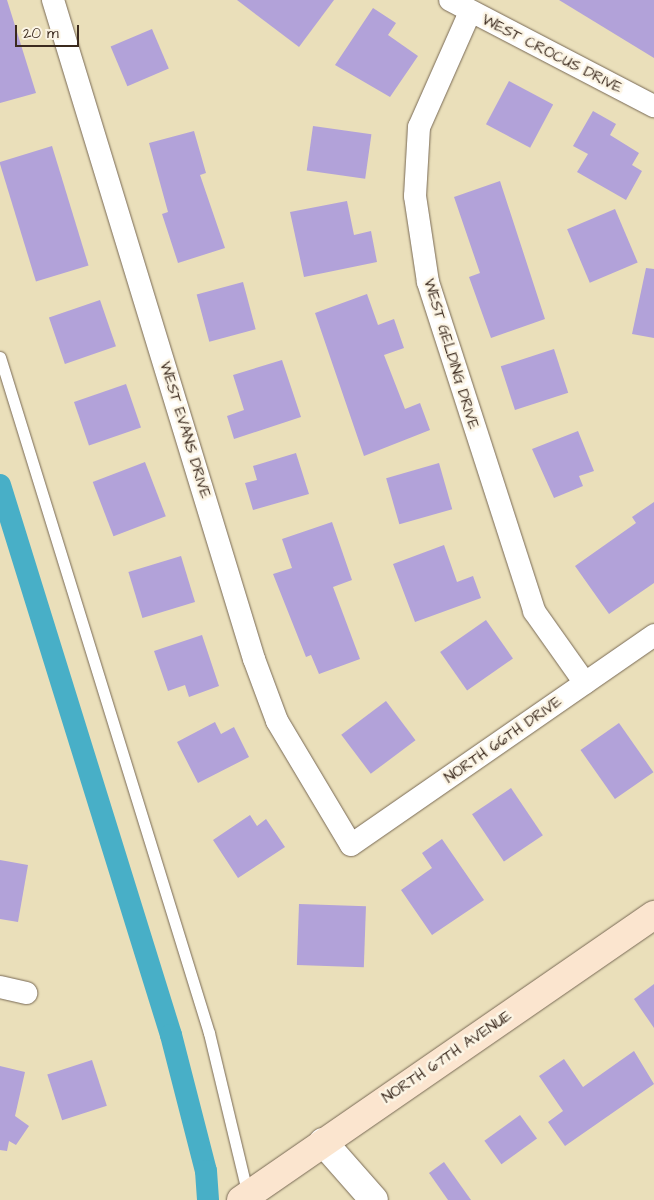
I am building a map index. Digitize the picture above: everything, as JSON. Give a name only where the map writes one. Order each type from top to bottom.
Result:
[{"type":"main road","name":"NORTH 67TH AVENUE","points":[[246,1198],[323,1142],[654,915]]},
{"type":"street","name":"WEST EVANS DRIVE","points":[[54,0],[254,659],[277,721],[352,845]]},
{"type":"street","name":"WEST CROCUS DRIVE","points":[[450,0],[654,106]]},
{"type":"street","name":"WEST GELDING DRIVE","points":[[470,12],[418,127],[415,196],[428,282],[534,611],[585,683]]},
{"type":"street","name":"NORTH 66TH DRIVE","points":[[352,845],[654,635]]},
{"type":"street","points":[[0,987],[26,993]]},
{"type":"street","points":[[323,1142],[374,1200]]},
{"type":"lane","points":[[0,356],[209,1033],[246,1198]]},
{"type":"building","points":[[0,0],[7,0],[36,93],[0,103]]},
{"type":"building","points":[[237,0],[334,0],[299,47]]},
{"type":"building","points":[[559,0],[654,0],[654,58]]},
{"type":"building","points":[[373,8],[396,23],[388,35],[418,56],[390,97],[335,65]]},
{"type":"building","points":[[152,29],[169,69],[127,86],[111,47]]},
{"type":"building","points":[[509,81],[553,104],[530,148],[486,124]]},
{"type":"building","points":[[593,111],[616,124],[610,135],[639,153],[632,165],[642,171],[626,200],[577,172],[588,154],[573,146]]},
{"type":"building","points":[[313,126],[371,134],[365,179],[307,171]]},
{"type":"building","points":[[194,131],[206,173],[200,175],[225,248],[178,263],[162,214],[168,212],[149,143]]},
{"type":"building","points":[[52,146],[89,266],[36,282],[0,162]]},
{"type":"building","points":[[500,181],[545,319],[491,338],[469,277],[480,273],[454,197]]},
{"type":"building","points":[[347,201],[354,235],[371,231],[377,262],[304,277],[290,212]]},
{"type":"building","points":[[615,209],[638,262],[590,283],[567,229]]},
{"type":"building","points":[[646,268],[654,269],[654,338],[632,334]]},
{"type":"building","points":[[243,282],[256,329],[209,342],[197,294]]},
{"type":"building","points":[[367,294],[378,325],[394,319],[404,348],[384,355],[405,409],[420,403],[430,430],[364,456],[315,313]]},
{"type":"building","points":[[100,300],[116,346],[65,364],[49,318]]},
{"type":"building","points":[[554,349],[568,393],[515,410],[501,366]]},
{"type":"building","points":[[282,360],[301,417],[234,439],[227,416],[244,410],[233,375]]},
{"type":"building","points":[[126,384],[141,427],[89,445],[74,402]]},
{"type":"building","points":[[578,431],[594,471],[579,476],[583,486],[554,498],[532,449]]},
{"type":"building","points":[[296,453],[309,494],[253,510],[245,483],[257,480],[253,466]]},
{"type":"building","points":[[145,462],[166,516],[114,536],[93,482]]},
{"type":"building","points":[[439,463],[452,509],[399,524],[386,478]]},
{"type":"building","points":[[654,502],[654,583],[609,614],[575,566],[636,523],[632,517]]},
{"type":"building","points":[[332,522],[352,580],[333,587],[360,659],[319,674],[311,655],[306,657],[273,574],[292,568],[282,539]]},
{"type":"building","points":[[444,545],[457,582],[473,576],[481,598],[415,622],[393,564]]},
{"type":"building","points":[[181,556],[195,602],[142,618],[128,572]]},
{"type":"building","points":[[486,620],[513,659],[467,691],[440,652]]},
{"type":"building","points":[[202,635],[219,686],[189,697],[185,685],[168,691],[154,651]]},
{"type":"building","points":[[386,701],[415,740],[371,774],[341,735]]},
{"type":"building","points":[[215,722],[221,734],[234,727],[249,757],[198,783],[177,742]]},
{"type":"building","points":[[619,723],[653,772],[615,799],[580,750]]},
{"type":"building","points":[[511,788],[543,835],[504,862],[472,814]]},
{"type":"building","points":[[250,815],[257,826],[266,819],[285,847],[238,878],[213,840]]},
{"type":"building","points":[[442,839],[484,900],[432,935],[401,890],[432,868],[422,853]]},
{"type":"building","points":[[0,860],[28,865],[18,922],[0,919]]},
{"type":"building","points":[[299,904],[366,906],[364,967],[297,965]]},
{"type":"building","points":[[654,984],[654,1028],[634,999]]},
{"type":"building","points":[[634,1051],[654,1084],[565,1146],[548,1122],[563,1111],[539,1076],[564,1059],[583,1087]]},
{"type":"building","points":[[92,1060],[107,1106],[62,1120],[47,1075]]},
{"type":"building","points":[[0,1066],[25,1072],[15,1116],[29,1126],[16,1145],[9,1141],[7,1151],[0,1150]]},
{"type":"building","points":[[520,1115],[537,1138],[501,1164],[484,1141]]},
{"type":"building","points":[[444,1162],[471,1200],[448,1200],[429,1173]]},
{"type":"waterway","points":[[0,485],[171,1035],[206,1171],[208,1200]]}]
